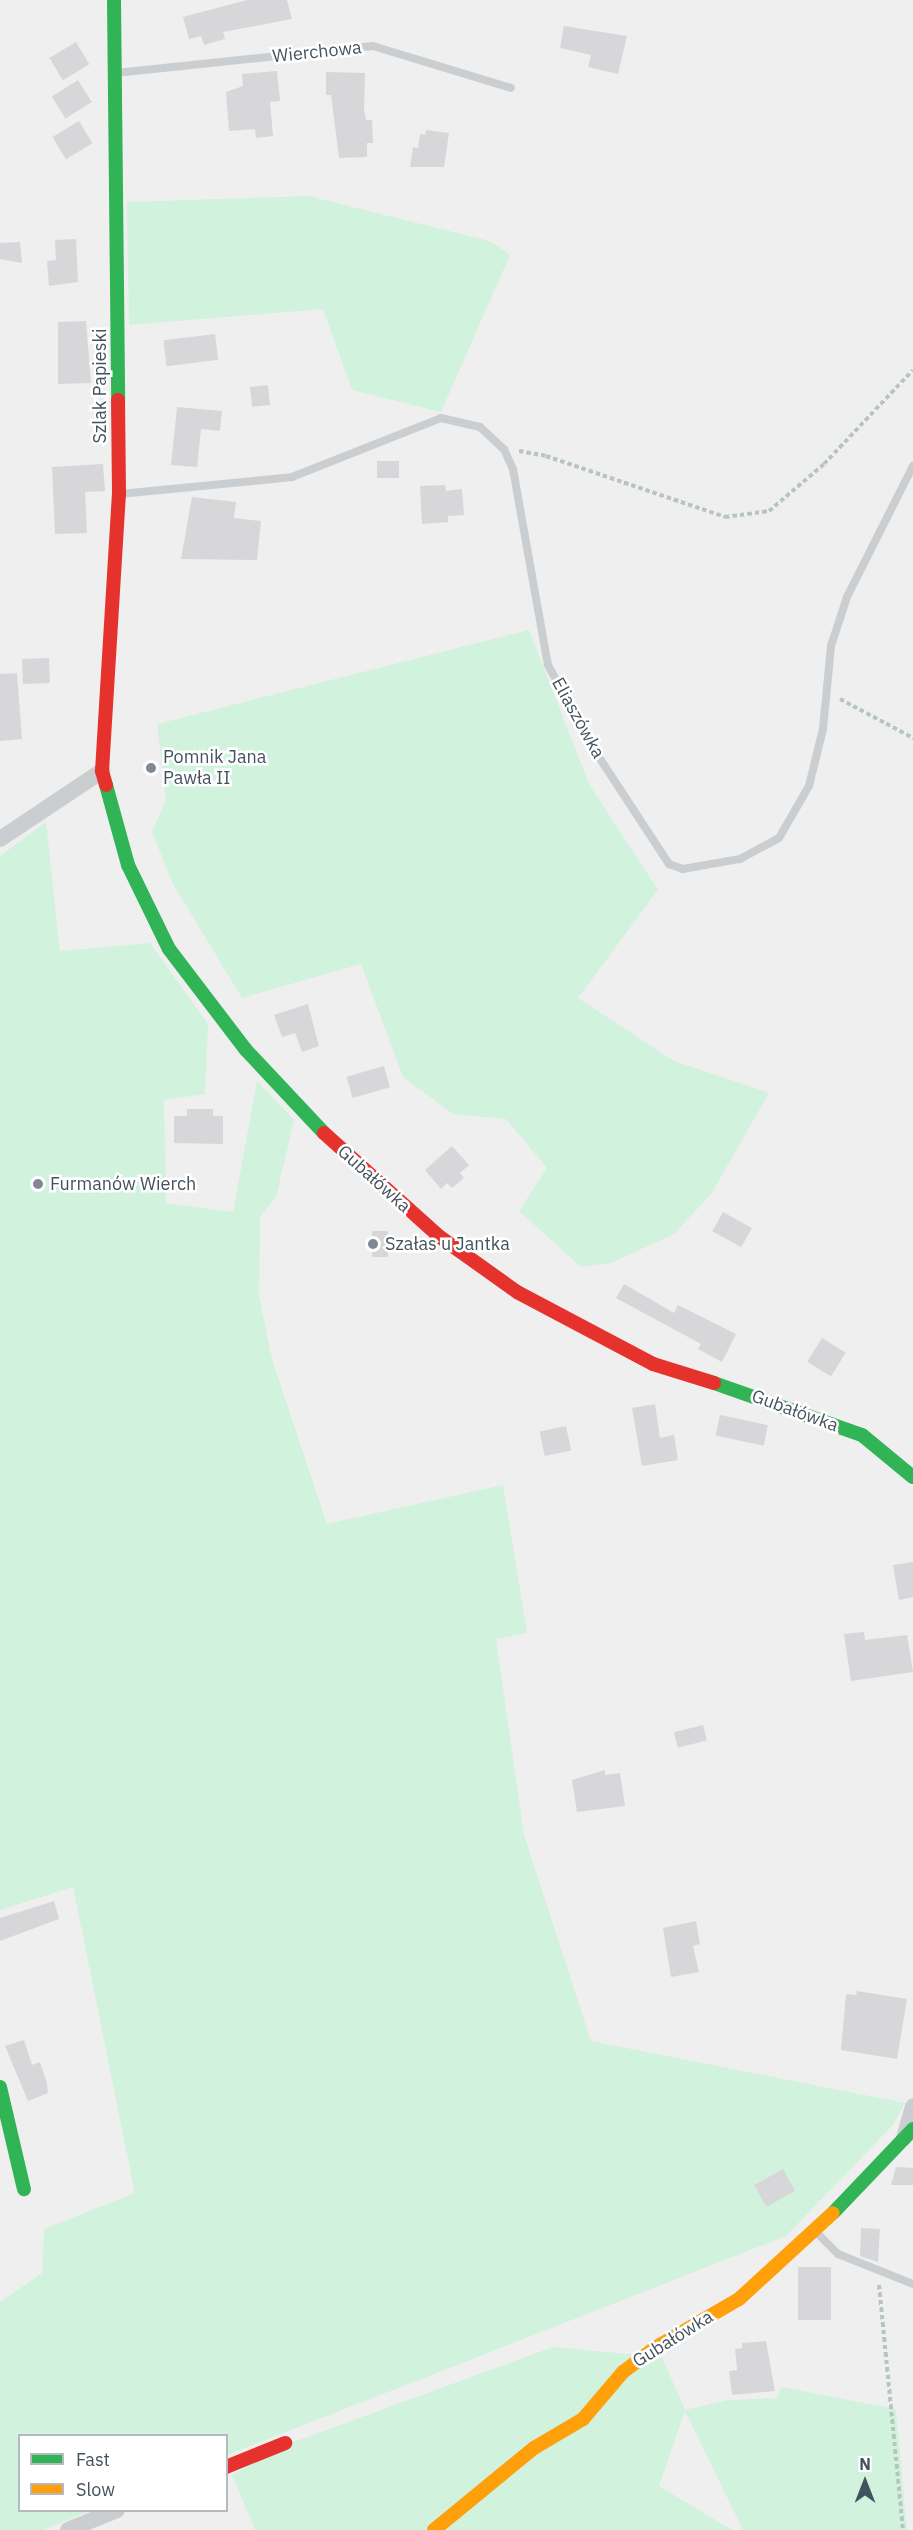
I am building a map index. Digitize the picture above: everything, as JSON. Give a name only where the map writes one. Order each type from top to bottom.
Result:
[{"type":"street","name":"Szlak Papieski","points":[[102,771],[119,494],[114,0]]},
{"type":"street","points":[[0,839],[102,771]]},
{"type":"street","name":"Gubałówka","points":[[102,771],[128,865],[191,983],[271,1079],[347,1157],[440,1236],[551,1315],[653,1364],[778,1403],[862,1435],[913,1476]]},
{"type":"street","points":[[0,2087],[24,2189]]},
{"type":"street","name":"Gubałówka","points":[[434,2530],[534,2448],[583,2419],[623,2372],[653,2349],[739,2299],[816,2230],[909,2134],[913,2106]]},
{"type":"street","points":[[228,2466],[285,2443]]},
{"type":"street","points":[[68,2530],[114,2512]]},
{"type":"lane","name":"Wierchowa","points":[[116,73],[373,46],[512,88]]},
{"type":"lane","name":"Eliaszówka","points":[[119,494],[292,477],[441,418],[480,427],[504,449],[523,505],[548,665],[593,748],[669,864],[683,869],[740,859],[779,838],[809,786],[826,695],[831,646],[847,597],[913,466]]},
{"type":"lane","points":[[816,2230],[838,2254],[913,2284]]},
{"type":"path","points":[[504,449],[546,456],[725,517],[770,511],[824,464],[913,370]]},
{"type":"path","points":[[826,695],[849,702],[913,738]]},
{"type":"path","points":[[878,2270],[903,2530]]},
{"type":"green space","points":[[308,196],[490,241],[510,255],[441,412],[352,390],[323,309],[129,325],[127,202]]},
{"type":"green space","points":[[529,630],[589,784],[658,890],[578,998],[674,1061],[769,1093],[711,1194],[674,1234],[611,1263],[581,1267],[519,1211],[547,1168],[506,1119],[453,1114],[403,1077],[361,964],[242,998],[173,884],[152,832],[166,800],[157,724]]},
{"type":"green space","points":[[46,822],[60,951],[150,943],[208,1024],[205,1094],[164,1100],[166,1203],[233,1212],[257,1081],[294,1120],[276,1197],[260,1217],[259,1297],[272,1359],[327,1524],[503,1485],[527,1633],[496,1639],[524,1835],[591,2041],[905,2103],[893,2125],[786,2236],[228,2455],[228,2434],[18,2434],[18,2512],[88,2512],[43,2530],[0,2530],[0,2302],[42,2273],[44,2229],[135,2193],[73,1887],[0,1910],[0,856]]},
{"type":"green space","points":[[553,2347],[662,2357],[685,2410],[728,2400],[777,2398],[781,2387],[896,2409],[907,2530],[743,2530],[685,2411],[659,2486],[732,2530],[255,2530],[232,2475],[291,2443]]},
{"type":"building","points":[[247,0],[287,0],[292,19],[223,32],[225,39],[204,45],[201,36],[189,39],[183,17]]},
{"type":"building","points":[[564,26],[627,36],[618,74],[588,67],[591,55],[560,48]]},
{"type":"building","points":[[76,42],[89,64],[63,80],[49,58]]},
{"type":"building","points":[[277,71],[280,101],[270,102],[273,136],[256,138],[255,129],[229,131],[226,92],[243,86],[242,74]]},
{"type":"building","points":[[326,72],[365,73],[364,109],[366,120],[372,120],[373,143],[367,143],[367,157],[339,158],[331,95],[326,95]]},
{"type":"building","points":[[78,80],[92,102],[65,118],[52,96]]},
{"type":"building","points":[[79,121],[92,143],[66,159],[52,137]]},
{"type":"building","points":[[426,130],[449,133],[444,167],[410,167],[413,147],[418,148],[420,134],[425,135]]},
{"type":"building","points":[[76,239],[78,282],[49,286],[47,261],[56,260],[55,240]]},
{"type":"building","points":[[20,242],[22,263],[0,259],[0,243]]},
{"type":"building","points":[[86,321],[91,383],[58,384],[58,322]]},
{"type":"building","points":[[215,334],[218,360],[167,366],[163,340]]},
{"type":"building","points":[[268,385],[270,405],[252,407],[250,387]]},
{"type":"building","points":[[177,407],[222,411],[220,431],[201,429],[197,467],[171,465]]},
{"type":"building","points":[[377,461],[399,461],[399,478],[377,478]]},
{"type":"building","points":[[103,464],[105,491],[85,492],[87,533],[55,534],[52,467]]},
{"type":"building","points":[[445,485],[446,491],[462,489],[464,515],[448,516],[448,522],[422,524],[420,486]]},
{"type":"building","points":[[192,497],[236,502],[234,518],[261,521],[257,560],[181,559]]},
{"type":"building","points":[[49,658],[50,683],[23,684],[22,659]]},
{"type":"building","points":[[17,673],[22,739],[0,741],[0,674]]},
{"type":"building","points":[[308,1004],[319,1046],[302,1052],[295,1033],[282,1037],[274,1015]]},
{"type":"building","points":[[384,1066],[390,1087],[353,1098],[347,1077]]},
{"type":"building","points":[[187,1109],[213,1109],[213,1116],[223,1116],[223,1144],[174,1143],[174,1116],[187,1116]]},
{"type":"building","points":[[452,1146],[469,1165],[460,1173],[464,1178],[452,1188],[447,1183],[441,1189],[425,1170]]},
{"type":"building","points":[[723,1212],[752,1228],[741,1247],[712,1231]]},
{"type":"building","name":"Szałas u Jantka","points":[[372,1231],[388,1231],[388,1257],[372,1257]]},
{"type":"building","points":[[624,1284],[674,1313],[678,1305],[736,1334],[722,1362],[698,1349],[701,1344],[616,1298]]},
{"type":"building","points":[[822,1338],[846,1353],[831,1377],[807,1362]]},
{"type":"building","points":[[655,1404],[660,1438],[674,1435],[678,1460],[642,1466],[632,1408]]},
{"type":"building","points":[[720,1415],[768,1425],[764,1446],[716,1436]]},
{"type":"building","points":[[566,1426],[571,1450],[545,1456],[540,1432]]},
{"type":"building","points":[[913,1562],[913,1597],[899,1600],[893,1565]]},
{"type":"building","points":[[864,1632],[865,1640],[907,1635],[913,1672],[851,1681],[844,1634]]},
{"type":"building","points":[[703,1725],[707,1741],[678,1748],[674,1732]]},
{"type":"building","points":[[605,1770],[605,1775],[620,1773],[625,1806],[577,1812],[572,1780]]},
{"type":"building","points":[[54,1901],[59,1919],[0,1941],[0,1918]]},
{"type":"building","points":[[696,1921],[700,1944],[693,1946],[699,1972],[671,1977],[663,1928]]},
{"type":"building","points":[[857,1991],[907,1999],[897,2059],[841,2050],[846,1994],[856,1995]]},
{"type":"building","points":[[24,2040],[32,2065],[40,2062],[48,2093],[28,2101],[5,2046]]},
{"type":"building","points":[[896,2167],[913,2168],[913,2185],[891,2185]]},
{"type":"building","points":[[783,2169],[795,2191],[766,2207],[754,2185]]},
{"type":"building","points":[[861,2228],[880,2229],[878,2262],[860,2256]]},
{"type":"building","points":[[798,2267],[831,2267],[831,2320],[798,2320]]},
{"type":"building","points":[[766,2341],[775,2391],[732,2395],[729,2371],[737,2370],[735,2349],[742,2348],[742,2343]]},
{"type":"traffic: fast","points":[[114,0],[118,400]]},
{"type":"traffic: fast","points":[[106,785],[128,865],[169,949],[246,1050],[324,1133]]},
{"type":"traffic: fast","points":[[714,1383],[862,1435],[913,1477]]},
{"type":"traffic: fast","points":[[0,2087],[24,2189]]},
{"type":"traffic: fast","points":[[833,2213],[913,2129]]},
{"type":"traffic: slow","points":[[434,2530],[534,2448],[583,2419],[623,2372],[653,2349],[739,2299],[833,2213]]},
{"type":"traffic: jam","points":[[106,785],[102,771],[119,494],[118,400]]},
{"type":"traffic: jam","points":[[324,1133],[440,1237],[517,1292],[653,1364],[714,1383]]},
{"type":"traffic: jam","points":[[228,2466],[285,2443]]},
{"type":"place","name":"Pomnik Jana Pawła II","points":[[151,768]]},
{"type":"place","name":"Furmanów Wierch","points":[[38,1184]]},
{"type":"place","name":"Szałas u Jantka","points":[[373,1244]]}]
